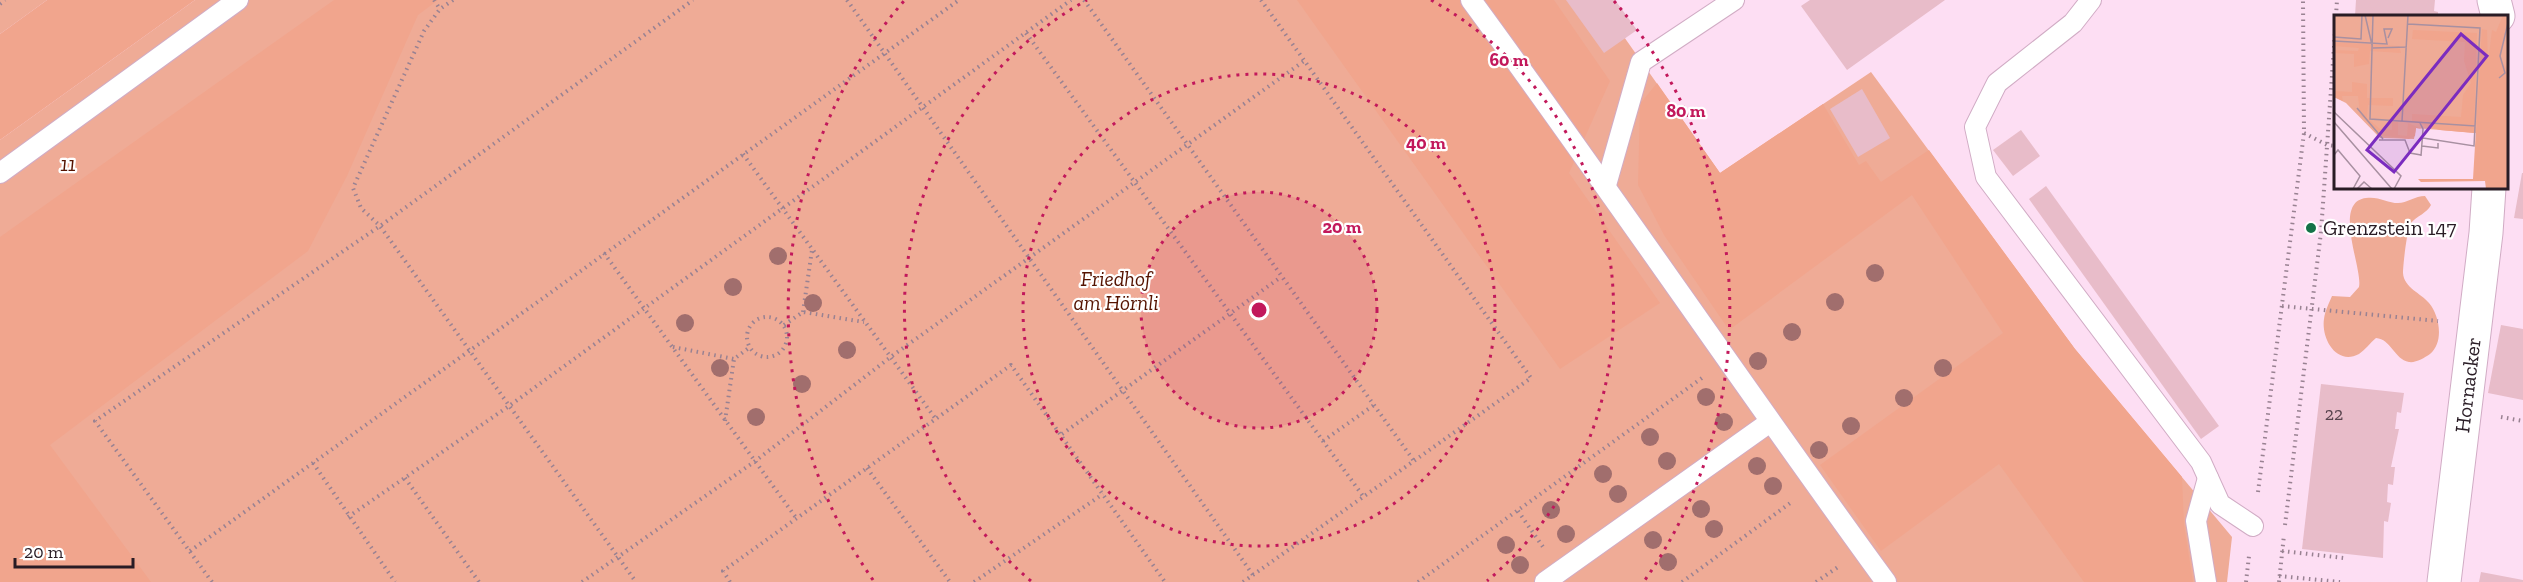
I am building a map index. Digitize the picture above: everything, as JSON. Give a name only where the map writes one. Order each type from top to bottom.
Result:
[{"type":"street","points":[[2494,0],[2498,15]]},
{"type":"street","name":"Hornacker","points":[[2444,582],[2489,189]]},
{"type":"lane","points":[[0,173],[238,0]]},
{"type":"lane","points":[[1471,0],[1606,185],[1770,422],[1886,582]]},
{"type":"lane","points":[[1606,185],[1641,62],[1734,0]]},
{"type":"lane","points":[[2091,0],[2073,23],[1997,83],[1974,127],[1986,177],[2201,462],[2220,504],[2253,526]]},
{"type":"lane","points":[[1545,582],[1770,422]]},
{"type":"lane","points":[[2206,582],[2196,522],[2208,478]]},
{"type":"path","points":[[0,4],[5,0]]},
{"type":"path","points":[[434,0],[440,9]]},
{"type":"path","points":[[453,0],[440,9],[424,31],[353,188],[361,208],[380,226],[636,582]]},
{"type":"path","points":[[212,582],[95,421],[380,226],[693,0]]},
{"type":"path","points":[[847,0],[1122,393],[1253,575]]},
{"type":"path","points":[[190,551],[959,0]]},
{"type":"path","points":[[348,516],[509,406],[1071,0]]},
{"type":"path","points":[[1084,0],[1414,461]]},
{"type":"path","points":[[1243,582],[1531,378],[1261,0]]},
{"type":"path","points":[[2246,582],[2304,133],[2303,0]]},
{"type":"path","points":[[2336,15],[2337,0]]},
{"type":"path","points":[[1026,33],[1363,496]]},
{"type":"path","points":[[2278,582],[2321,232],[2334,45]]},
{"type":"path","points":[[582,582],[754,462],[892,356],[1304,61]]},
{"type":"path","points":[[2304,133],[2327,145],[2334,146]]},
{"type":"path","points":[[743,154],[935,418]]},
{"type":"path","points":[[803,312],[812,249]]},
{"type":"path","points":[[604,254],[797,519]]},
{"type":"path","points":[[1062,434],[1281,277]]},
{"type":"path","points":[[2282,306],[2475,325]]},
{"type":"path","points":[[783,325],[803,312],[865,322]]},
{"type":"path","points":[[769,318],[783,325],[787,339],[777,355],[758,356],[750,347],[747,341],[749,329],[757,320],[769,318]]},
{"type":"path","points":[[672,347],[734,359]]},
{"type":"path","points":[[725,421],[734,359],[750,347]]},
{"type":"path","points":[[1418,582],[1727,360]]},
{"type":"path","points":[[730,582],[723,571],[1011,365],[1165,582]]},
{"type":"path","points":[[1323,441],[1374,405]]},
{"type":"path","points":[[312,463],[395,582]]},
{"type":"path","points":[[867,468],[950,582]]},
{"type":"path","points":[[405,478],[479,582]]},
{"type":"path","points":[[1682,582],[1815,484]]},
{"type":"path","points":[[974,582],[1103,494]]},
{"type":"path","points":[[2282,551],[2344,558]]},
{"type":"path","points":[[2279,576],[2340,582]]},
{"type":"green space","points":[[0,0],[47,0],[0,34]]},
{"type":"green space","name":"Friedhof am Hörnli","points":[[195,0],[1598,0],[1720,173],[1871,72],[2075,349],[2232,537],[2227,582],[0,582],[0,140]]},
{"type":"green space","points":[[2425,196],[2431,205],[2411,223],[2403,273],[2406,283],[2426,299],[2436,315],[2439,336],[2434,349],[2423,359],[2409,362],[2400,357],[2381,339],[2376,338],[2359,354],[2351,357],[2337,353],[2328,342],[2324,319],[2332,296],[2350,297],[2359,287],[2350,223],[2351,211],[2356,202],[2366,198],[2375,198],[2398,203]]},
{"type":"shaded area","points":[[47,0],[195,0],[0,140],[0,34]]},
{"type":"shaded area","points":[[334,0],[438,0],[418,15],[347,176],[308,251],[50,445],[151,582],[0,582],[0,237]]},
{"type":"shaded area","points":[[1297,0],[1554,0],[1610,81],[1569,173],[1660,303],[1560,369]]},
{"type":"shaded area","points":[[1657,83],[1720,173],[1823,104],[1859,165],[1866,161],[1881,182],[1929,150],[2075,349],[2182,477],[2184,525],[2193,582],[2084,582],[1999,464],[1881,551],[1820,465],[2003,333],[1912,195],[1729,330],[1664,235],[1638,185],[1640,104]]},
{"type":"building","points":[[1566,0],[1615,0],[1637,30],[1604,53]]},
{"type":"building","points":[[1810,0],[1945,0],[1847,70],[1801,6]]},
{"type":"building","points":[[2356,0],[2435,0],[2434,11],[2438,12],[2438,15],[2355,15]]},
{"type":"building","points":[[1862,89],[1890,138],[1858,157],[1830,109]]},
{"type":"building","points":[[2021,130],[2040,156],[2013,176],[1993,150]]},
{"type":"building","points":[[2523,173],[2523,219],[2514,218]]},
{"type":"building","points":[[2046,186],[2219,426],[2201,439],[2029,199]]},
{"type":"building","points":[[2501,325],[2523,329],[2523,400],[2488,393]]},
{"type":"building","points":[[2321,384],[2404,393],[2401,413],[2397,412],[2395,429],[2399,429],[2391,467],[2395,467],[2393,485],[2388,484],[2387,502],[2391,503],[2388,522],[2384,521],[2383,558],[2302,549]]},
{"type":"building","points":[[2481,572],[2523,580],[2523,582],[2479,582]]},
{"type":"place","name":"Grenzstein 147","points":[[2311,228]]},
{"type":"park label","name":"11","points":[[68,164]]}]
